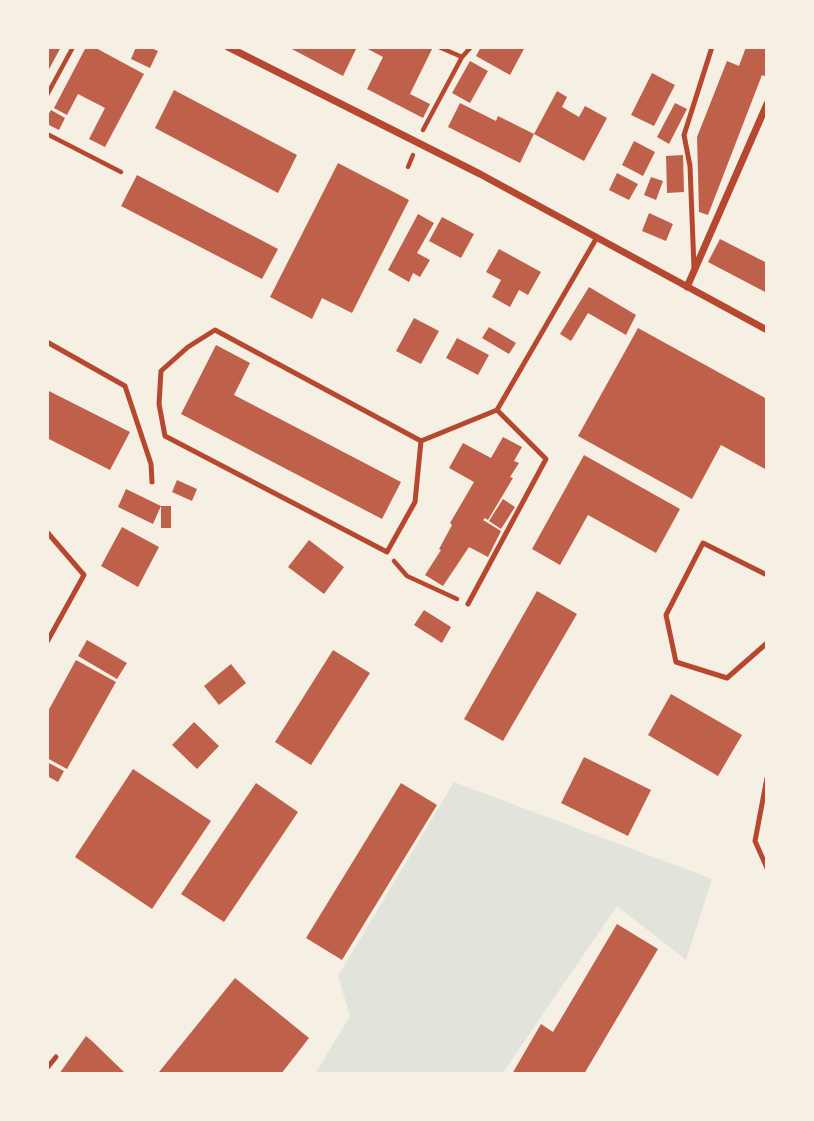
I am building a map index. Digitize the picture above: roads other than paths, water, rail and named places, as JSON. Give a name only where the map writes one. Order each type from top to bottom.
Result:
[{"type":"street","points":[[228,47],[481,174],[767,330]]},
{"type":"street","points":[[687,287],[767,104]]},
{"type":"lane","points":[[687,287],[694,268],[695,251],[690,166],[684,135],[712,47]]},
{"type":"lane","points":[[421,441],[496,410],[596,239]]},
{"type":"lane","points":[[215,330],[421,441],[415,502],[387,552],[165,436],[159,404],[161,371],[188,347],[215,330]]},
{"type":"lane","points":[[47,342],[125,386],[151,464],[152,482]]},
{"type":"lane","points":[[468,604],[546,459],[496,410]]},
{"type":"lane","points":[[47,532],[84,575],[47,642]]},
{"type":"lane","points":[[767,575],[703,543],[666,615],[676,662],[727,678],[767,643]]},
{"type":"lane","points":[[767,778],[755,841],[767,868]]},
{"type":"lane","points":[[47,1068],[56,1057]]}]
